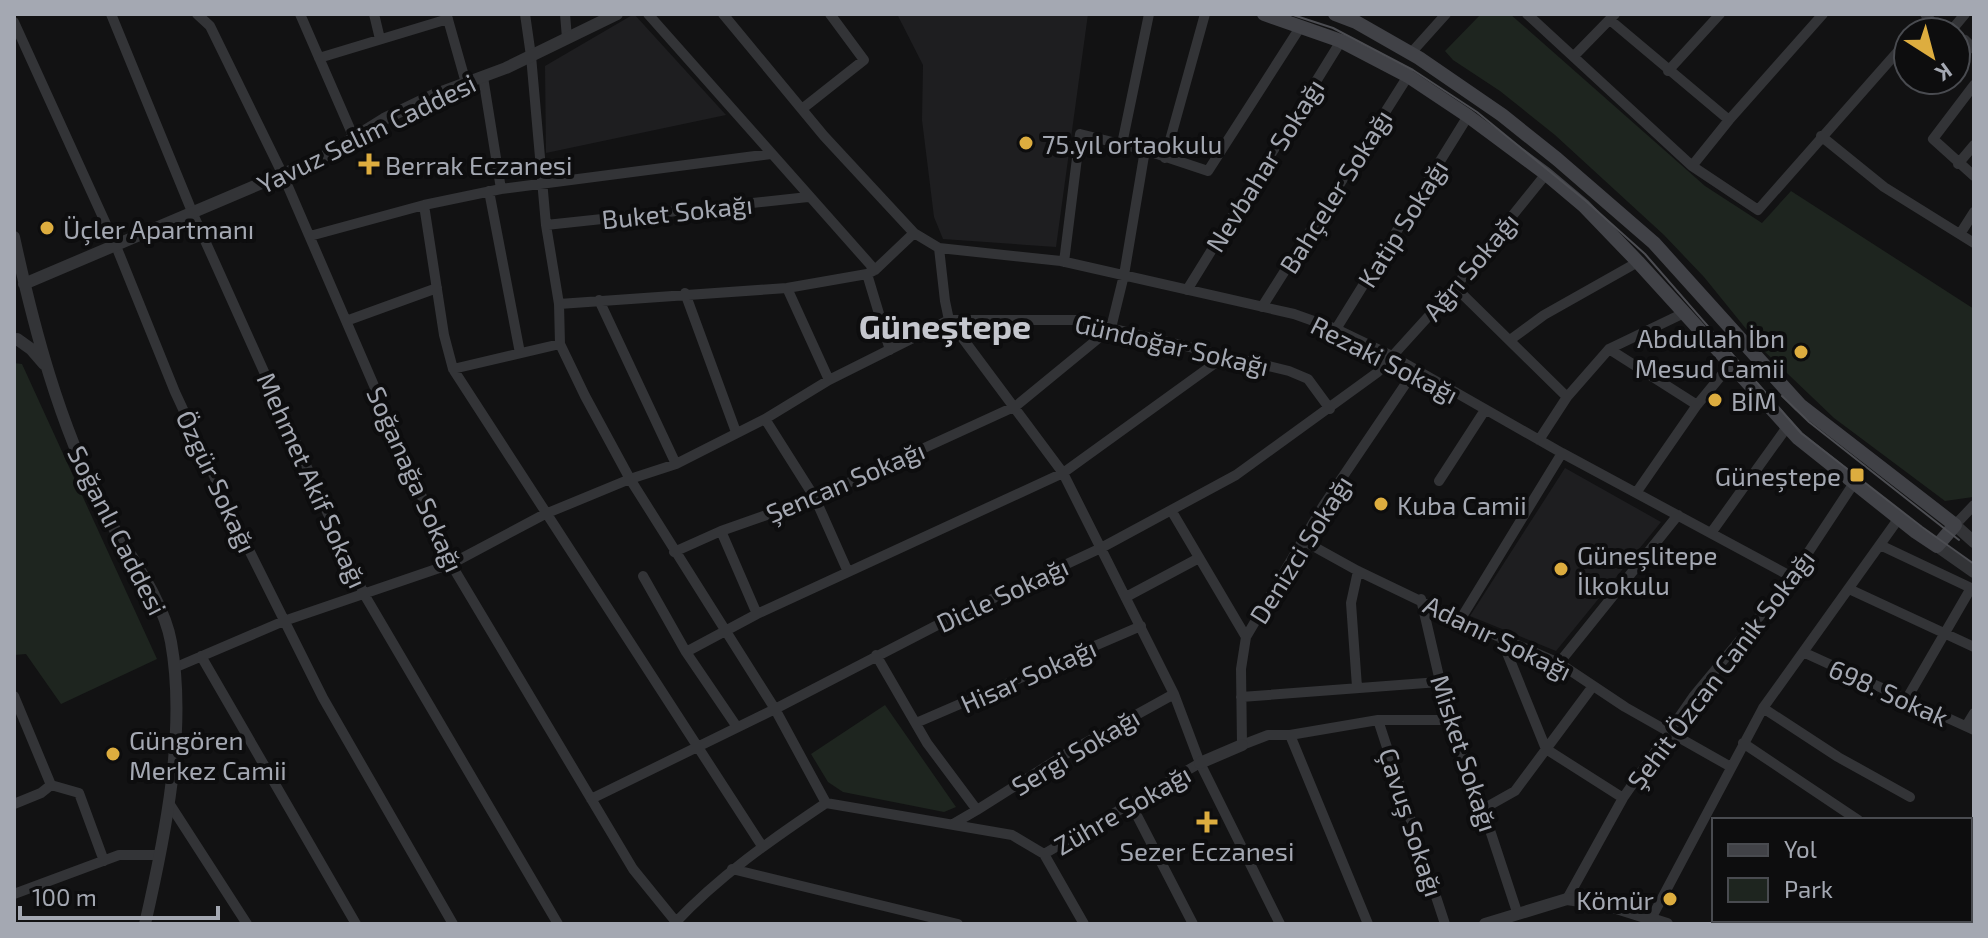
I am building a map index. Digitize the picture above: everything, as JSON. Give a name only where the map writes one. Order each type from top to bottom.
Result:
[{"type":"main road","points":[[1264,14],[1341,41],[1408,76],[1468,116],[1584,206],[1787,427],[1854,483],[1937,546],[1964,522],[1800,405],[1654,243],[1502,115],[1411,53],[1356,22],[1335,14]]},
{"type":"street","name":"Mehmet Akif Sokağı","points":[[111,14],[193,214],[364,594],[558,924]]},
{"type":"street","name":"Soğanağa Sokağı","points":[[197,14],[210,26],[283,175],[451,564],[633,869],[675,923]]},
{"type":"street","points":[[300,14],[354,138]]},
{"type":"street","points":[[374,14],[380,39]]},
{"type":"street","points":[[525,14],[546,225],[559,304],[560,344],[630,479],[775,709],[826,803]]},
{"type":"street","points":[[565,14],[567,38]]},
{"type":"street","name":"Yavuz Selim Caddesi","points":[[24,284],[323,157],[384,119],[531,56],[617,14]]},
{"type":"street","points":[[648,14],[871,272],[890,350]]},
{"type":"street","name":"Rezaki Sokağı","points":[[723,14],[802,109],[914,233],[939,248],[1064,262],[1294,314],[1336,329],[1392,356],[1562,453],[1792,577]]},
{"type":"street","points":[[802,109],[864,60],[830,14]]},
{"type":"street","points":[[1122,144],[1149,14]]},
{"type":"street","points":[[1165,158],[1205,14]]},
{"type":"street","points":[[1411,53],[1446,14]]},
{"type":"street","points":[[1668,71],[1720,14]]},
{"type":"street","points":[[1692,166],[1823,14]]},
{"type":"street","points":[[1529,15],[1692,166],[1758,210],[1892,58]]},
{"type":"street","points":[[319,58],[447,17],[466,83]]},
{"type":"street","points":[[1575,55],[1613,17],[1668,71],[1729,120]]},
{"type":"street","name":"Özgür Sokağı","points":[[14,22],[116,246],[175,392],[240,532],[323,698],[453,924]]},
{"type":"street","points":[[1064,262],[1080,134],[1145,150],[1208,171],[1301,26]]},
{"type":"street","name":"Nevbahar Sokağı","points":[[1187,290],[1341,41]]},
{"type":"street","name":"Bahçeler Sokağı","points":[[1262,307],[1408,76]]},
{"type":"street","points":[[483,77],[501,189]]},
{"type":"street","points":[[1974,85],[1933,139],[1974,176]]},
{"type":"street","name":"Katip Sokağı","points":[[1336,329],[1468,116]]},
{"type":"street","points":[[1821,136],[1884,187],[1974,243]]},
{"type":"street","points":[[1958,164],[1974,145]]},
{"type":"street","points":[[1111,328],[1124,275],[1145,150]]},
{"type":"street","points":[[310,236],[489,191],[771,154]]},
{"type":"street","name":"Ağrı Sokağı","points":[[1392,356],[1455,287],[1546,174]]},
{"type":"street","points":[[489,191],[520,353]]},
{"type":"street","name":"Buket Sokağı","points":[[546,225],[808,197]]},
{"type":"street","points":[[424,205],[444,335],[453,369],[762,846]]},
{"type":"street","points":[[1960,234],[1974,212]]},
{"type":"street","points":[[559,304],[787,288],[871,272],[914,233]]},
{"type":"street","name":"Soğanlı Caddesi","points":[[14,237],[48,369],[75,449],[91,485],[152,591],[171,639],[176,695],[169,803],[145,924]]},
{"type":"street","points":[[939,248],[949,320],[1063,473],[1174,694],[1200,763],[1280,924]]},
{"type":"street","points":[[1510,340],[1544,315],[1638,262]]},
{"type":"street","points":[[1455,287],[1567,397]]},
{"type":"street","points":[[346,321],[437,288]]},
{"type":"street","points":[[787,288],[829,380]]},
{"type":"street","points":[[685,293],[736,432]]},
{"type":"street","points":[[599,300],[676,464]]},
{"type":"street","points":[[1539,440],[1567,397],[1609,349],[1684,313]]},
{"type":"street","points":[[174,668],[284,621],[451,564],[545,514],[676,464],[765,419],[829,380],[949,320]]},
{"type":"street","name":"Gündoğar Sokağı","points":[[949,320],[1077,320],[1289,371],[1308,379],[1330,409]]},
{"type":"street","name":"Şencan Sokağı","points":[[674,552],[721,531],[815,498],[1016,406],[1111,328]]},
{"type":"street","points":[[14,340],[31,349],[48,369]]},
{"type":"street","points":[[453,369],[560,344]]},
{"type":"street","points":[[1609,349],[1697,405]]},
{"type":"street","points":[[686,652],[757,614],[1063,473],[1225,356]]},
{"type":"street","name":"Dicle Sokağı","points":[[591,799],[775,709],[876,655],[1101,548],[1236,475],[1330,409],[1378,372],[1392,356]]},
{"type":"street","points":[[1636,493],[1697,405],[1730,365]]},
{"type":"street","name":"Denizci Sokağı","points":[[1242,745],[1241,669],[1246,637],[1302,540],[1415,370]]},
{"type":"street","points":[[1439,481],[1485,410]]},
{"type":"street","points":[[765,419],[815,498],[848,572]]},
{"type":"street","points":[[1711,533],[1787,427]]},
{"type":"street","points":[[1460,620],[1562,453]]},
{"type":"street","name":"Şehit Özcan Canik Sokağı","points":[[1567,899],[1623,798],[1669,731],[1737,641],[1792,577],[1854,483]]},
{"type":"street","points":[[1974,505],[1964,522],[1974,542]]},
{"type":"street","points":[[1171,510],[1246,637]]},
{"type":"street","points":[[1559,663],[1678,515]]},
{"type":"street","points":[[1652,917],[1763,708],[1899,518]]},
{"type":"street","points":[[721,531],[757,614]]},
{"type":"street","name":"Adanır Sokağı","points":[[1302,540],[1460,620],[1559,663],[1731,767]]},
{"type":"street","points":[[1880,545],[1971,588],[1906,700]]},
{"type":"street","points":[[1937,546],[1974,572]]},
{"type":"street","points":[[1126,597],[1199,558]]},
{"type":"street","points":[[1357,687],[1351,603],[1358,571]]},
{"type":"street","points":[[643,576],[686,652],[737,727]]},
{"type":"street","points":[[1849,589],[1974,647]]},
{"type":"street","name":"Misket Sokağı","points":[[1421,599],[1449,720],[1516,909]]},
{"type":"street","name":"Hisar Sokağı","points":[[916,723],[1141,626]]},
{"type":"street","points":[[1501,638],[1546,749],[1623,798]]},
{"type":"street","name":"698. Sokak","points":[[1805,653],[1970,728]]},
{"type":"street","points":[[876,655],[916,723],[977,810]]},
{"type":"street","points":[[201,656],[356,924]]},
{"type":"street","points":[[1241,697],[1439,682]]},
{"type":"street","points":[[1483,809],[1515,791],[1593,686]]},
{"type":"street","name":"Sergi Sokağı","points":[[953,824],[1069,752],[1174,694]]},
{"type":"street","points":[[14,696],[51,785]]},
{"type":"street","points":[[1763,708],[1838,757],[1910,797]]},
{"type":"street","points":[[1970,728],[1974,713]]},
{"type":"street","points":[[1200,763],[1268,735],[1290,735],[1378,720],[1449,720]]},
{"type":"street","name":"Çavuş Sokağı","points":[[1378,720],[1445,924]]},
{"type":"street","points":[[1290,735],[1368,924]]},
{"type":"street","points":[[1743,743],[1855,818]]},
{"type":"street","name":"Zühre Sokağı","points":[[1044,854],[1200,763]]},
{"type":"street","points":[[14,804],[41,793],[51,785]]},
{"type":"street","points":[[51,785],[79,793],[104,861]]},
{"type":"street","points":[[169,803],[247,924]]},
{"type":"street","points":[[675,923],[701,894],[732,869],[826,803],[1012,835],[1044,854],[1084,924]]},
{"type":"street","points":[[1131,804],[1193,924]]},
{"type":"street","points":[[14,894],[119,855],[160,855]]},
{"type":"street","points":[[732,869],[918,919],[958,924]]},
{"type":"street","points":[[1485,924],[1516,909],[1567,899],[1607,905],[1667,924]]},
{"type":"shaded area","points":[[634,14],[726,115],[546,153],[545,66]]},
{"type":"shaded area","points":[[897,14],[1088,14],[1056,247],[943,239],[934,217],[922,120],[923,65]]},
{"type":"shaded area","name":"Güneşlitepe İlkokulu","points":[[1565,468],[1661,522],[1556,651],[1470,616]]},
{"type":"green space","points":[[1481,14],[1510,14],[1705,186],[1762,223],[1791,191],[1974,309],[1973,497],[1945,501],[1834,418],[1764,351],[1704,277],[1664,235],[1555,135],[1500,91],[1453,60],[1445,51]]},
{"type":"green space","points":[[14,363],[22,364],[157,659],[61,704],[26,654],[14,655]]},
{"type":"green space","points":[[885,705],[956,807],[944,812],[843,792],[828,782],[811,754]]},
{"type":"tram line","points":[[1290,14],[1333,28],[1413,70],[1477,112],[1645,254],[1801,433],[1974,564]]},
{"type":"tram line","points":[[1782,396],[1809,422],[1959,540]]},
{"type":"place","name":"75.yıl ortaokulu","points":[[1026,143]]},
{"type":"place","name":"Berrak Eczanesi","points":[[369,164]]},
{"type":"place","name":"Üçler Apartmanı","points":[[47,228]]},
{"type":"place","name":"Abdullah İbn Mesud Camii","points":[[1801,352]]},
{"type":"place","name":"BİM","points":[[1715,400]]},
{"type":"place","name":"Güneştepe","points":[[1857,475]]},
{"type":"place","name":"Kuba Camii","points":[[1381,504]]},
{"type":"place","name":"Güneşlitepe İlkokulu","points":[[1561,569]]},
{"type":"place","name":"Güngören Merkez Camii","points":[[113,754]]},
{"type":"place","name":"Sezer Eczanesi","points":[[1207,822]]},
{"type":"place","name":"Kömür","points":[[1670,899]]},
{"type":"district","name":"Güneştepe","points":[[945,325]]}]
